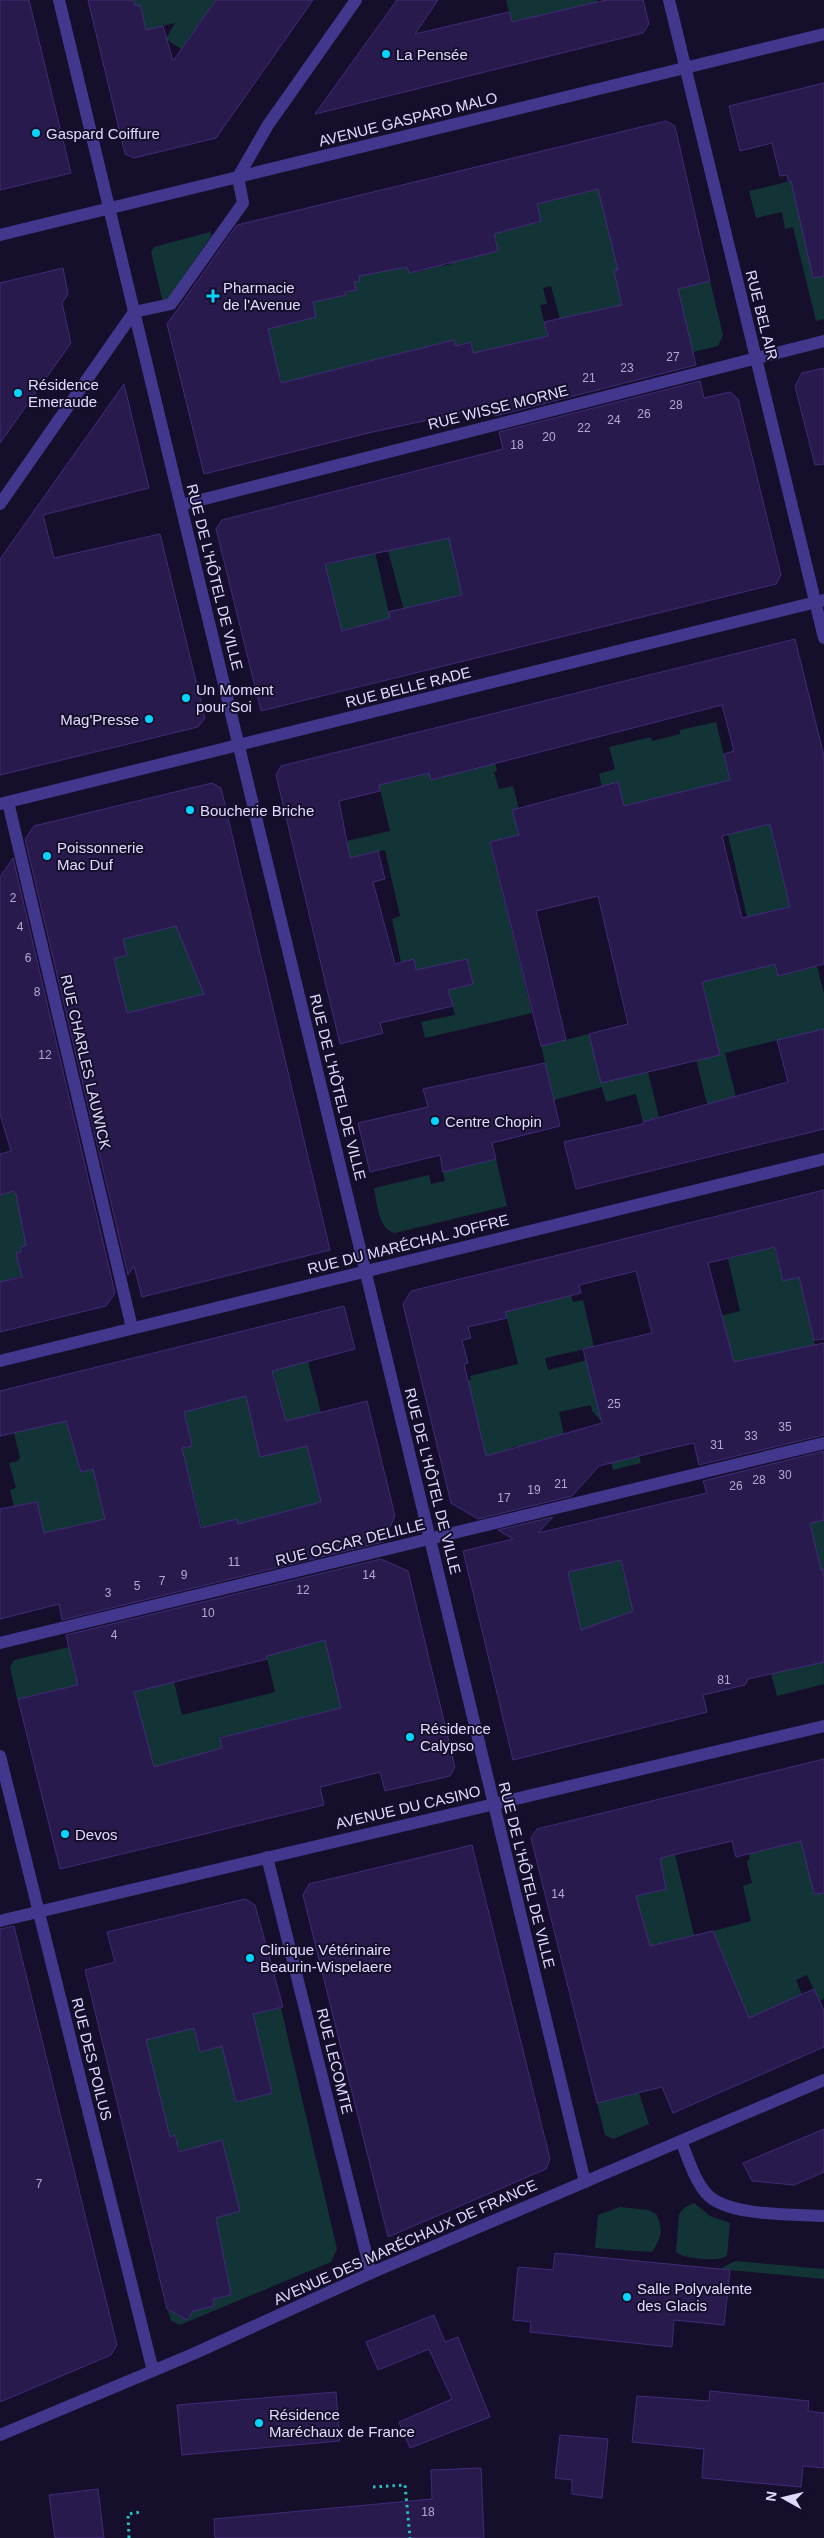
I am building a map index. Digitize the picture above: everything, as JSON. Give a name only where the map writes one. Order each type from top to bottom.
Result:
[{"type":"street","name":"RUE DE L'HÔTEL DE VILLE","points":[[59,0],[585,2182]]},
{"type":"street","points":[[0,504],[134,312],[170,304],[243,203],[238,177],[268,125],[356,0]]},
{"type":"street","name":"RUE BEL AIR","points":[[669,0],[756,358],[820,601],[824,638]]},
{"type":"street","name":"AVENUE GASPARD MALO","points":[[0,235],[824,34]]},
{"type":"street","name":"RUE WISSE MORNE","points":[[181,505],[824,341]]},
{"type":"street","name":"RUE BELLE RADE","points":[[4,803],[820,601]]},
{"type":"street","name":"RUE CHARLES LAUWICK","points":[[4,803],[132,1328]]},
{"type":"street","name":"RUE DU MARÉCHAL JOFFRE","points":[[0,1361],[824,1159]]},
{"type":"street","name":"RUE OSCAR DELILLE","points":[[0,1643],[824,1443]]},
{"type":"street","name":"AVENUE DU CASINO","points":[[0,1921],[824,1726]]},
{"type":"street","name":"RUE DES POILUS","points":[[0,1756],[153,2371]]},
{"type":"street","name":"RUE LECOMTE","points":[[268,1857],[371,2273]]},
{"type":"street","name":"AVENUE DES MARÉCHAUX DE FRANCE","points":[[0,2435],[153,2371],[371,2273],[824,2080]]},
{"type":"street","points":[[681,2141],[701,2186],[718,2204],[740,2209],[824,2216]]},
{"type":"path","points":[[373,2487],[405,2485],[410,2538]]},
{"type":"path","points":[[129,2538],[128,2514],[142,2512]]},
{"type":"green space","points":[[134,0],[248,0],[206,14],[198,25],[212,35],[190,55],[166,39],[175,23],[146,30],[140,5],[135,6]]},
{"type":"green space","points":[[506,0],[597,0],[597,2],[512,23]]},
{"type":"green space","points":[[686,178],[696,219],[617,238],[608,227],[618,270],[614,271],[624,314],[560,319],[551,286],[543,288],[547,304],[540,305],[549,343],[475,361],[471,342],[455,346],[454,340],[336,369],[337,375],[322,379],[321,373],[308,376],[313,401],[309,447],[298,450],[280,376],[227,390],[260,325],[291,302],[296,322],[316,317],[302,255],[328,295],[334,298],[356,289],[354,282],[360,281],[356,264],[390,270],[407,267],[409,273],[425,270],[416,234],[432,224],[443,266],[451,264],[449,255],[476,228],[482,255],[498,251],[494,234],[540,221],[537,203],[598,188]]},
{"type":"green space","points":[[791,181],[824,229],[824,319],[816,321],[793,227],[785,229],[782,212],[756,218],[749,191]]},
{"type":"green space","points":[[210,232],[212,235],[167,300],[162,299],[151,252],[154,247]]},
{"type":"green space","points":[[710,281],[723,335],[718,346],[693,352],[678,289]]},
{"type":"green space","points":[[416,522],[461,525],[455,563],[464,601],[425,609],[423,604],[418,605],[406,618],[384,536],[401,527],[406,548],[421,544]]},
{"type":"green space","points":[[375,552],[390,618],[341,631],[325,565]]},
{"type":"green space","points":[[716,722],[730,780],[793,818],[805,912],[763,914],[778,976],[817,966],[824,994],[824,1029],[725,1053],[736,1097],[707,1104],[696,1059],[700,982],[759,968],[716,784],[607,810],[599,774],[615,769],[609,747],[651,737],[652,741],[680,734],[680,730]]},
{"type":"green space","points":[[494,758],[497,771],[494,772],[499,789],[513,786],[520,813],[514,815],[519,835],[490,843],[532,1013],[425,1038],[421,1022],[455,1015],[448,990],[473,984],[467,959],[417,972],[414,959],[401,962],[392,919],[400,916],[385,850],[343,860],[342,842],[390,831],[379,785]]},
{"type":"green space","points":[[203,903],[189,959],[192,964],[197,963],[211,1023],[171,1002],[127,1013],[95,963],[127,955],[123,939],[154,932],[153,923]]},
{"type":"green space","points":[[589,1034],[601,1082],[648,1072],[659,1117],[643,1122],[636,1094],[606,1102],[602,1087],[554,1100],[541,1046]]},
{"type":"green space","points":[[496,1159],[507,1206],[395,1233],[385,1227],[377,1208],[374,1188],[429,1175],[431,1184],[445,1181],[443,1172]]},
{"type":"green space","points":[[40,1189],[29,1245],[20,1247],[22,1276],[0,1282],[0,1195],[14,1191],[15,1194]]},
{"type":"green space","points":[[824,1238],[803,1295],[822,1374],[780,1384],[628,1366],[708,1319],[740,1311],[728,1259],[774,1246],[783,1281],[799,1277]]},
{"type":"green space","points":[[571,1294],[573,1302],[583,1300],[594,1347],[545,1358],[548,1370],[615,1353],[641,1463],[613,1470],[601,1421],[592,1411],[591,1405],[559,1412],[566,1444],[519,1454],[517,1446],[508,1449],[510,1458],[479,1466],[433,1428],[477,1418],[474,1405],[470,1406],[464,1381],[471,1380],[470,1376],[518,1364],[505,1310]]},
{"type":"green space","points":[[302,1358],[303,1363],[308,1362],[321,1413],[274,1425],[276,1385],[274,1375],[269,1376],[266,1367]]},
{"type":"green space","points":[[246,1371],[262,1427],[333,1439],[326,1502],[274,1514],[275,1520],[202,1528],[182,1449],[192,1446],[182,1403],[194,1406],[212,1404],[226,1395]]},
{"type":"green space","points":[[49,1421],[50,1425],[66,1421],[81,1472],[107,1466],[113,1549],[77,1533],[75,1526],[27,1537],[40,1516],[36,1502],[14,1506],[10,1490],[16,1488],[9,1463],[18,1461],[20,1457],[13,1430]]},
{"type":"green space","points":[[824,1520],[824,1570],[822,1570],[824,1684],[777,1696],[771,1674],[813,1535],[810,1523]]},
{"type":"green space","points":[[620,1559],[633,1611],[583,1639],[568,1572]]},
{"type":"green space","points":[[254,1602],[311,1644],[325,1640],[319,1617],[357,1645],[328,1652],[341,1708],[279,1723],[284,1745],[241,1770],[233,1735],[220,1737],[230,1779],[185,1758],[170,1763],[178,1795],[69,1709],[64,1688],[17,1699],[10,1667],[14,1660],[69,1647],[174,1682],[182,1715],[275,1692]]},
{"type":"green space","points":[[801,1841],[824,1856],[824,1999],[817,2002],[815,1998],[817,1996],[807,1975],[796,1980],[802,1995],[753,2030],[713,1931],[751,1921],[743,1886],[752,1883],[747,1862],[750,1858],[748,1850],[765,1850]]},
{"type":"green space","points":[[675,1855],[694,1935],[650,1946],[600,1915],[653,1886],[654,1892],[666,1889],[660,1858]]},
{"type":"green space","points":[[183,1974],[201,2052],[222,2046],[245,2016],[281,2008],[337,2249],[331,2262],[180,2325],[171,2321],[168,2311],[173,2309],[175,2313],[183,2318],[190,2316],[194,2309],[214,2306],[213,2299],[231,2295],[226,2274],[175,2238],[218,2227],[212,2204],[186,2162],[175,2136],[170,2137],[146,2040],[158,2037]]},
{"type":"green space","points":[[639,2093],[649,2124],[613,2139],[605,2135],[597,2103]]},
{"type":"green space","points":[[694,2203],[710,2216],[730,2223],[727,2256],[716,2259],[701,2259],[676,2252],[679,2214],[684,2208]]},
{"type":"green space","points":[[620,2207],[648,2210],[656,2214],[661,2229],[658,2242],[652,2252],[595,2248],[598,2215]]},
{"type":"green space","points":[[735,2261],[824,2269],[824,2279],[720,2269]]},
{"type":"building","points":[[0,0],[29,0],[71,173],[0,190]]},
{"type":"building","points":[[88,0],[134,0],[135,6],[140,5],[146,30],[163,26],[173,61],[216,0],[313,0],[216,138],[134,158],[125,154]]},
{"type":"building","points":[[397,0],[438,0],[415,34],[509,12],[512,22],[606,0],[643,0],[649,24],[643,33],[315,114]]},
{"type":"building","points":[[824,83],[824,276],[813,278],[791,181],[788,181],[787,175],[780,176],[772,143],[740,151],[729,106]]},
{"type":"building","points":[[666,121],[675,126],[710,281],[678,289],[696,365],[495,416],[493,406],[368,433],[204,474],[167,324],[237,225]],"holes":[[[598,189],[618,270],[614,271],[622,305],[544,322],[548,336],[473,353],[471,342],[455,346],[454,340],[281,383],[268,329],[316,317],[313,302],[346,295],[345,292],[356,290],[354,282],[360,281],[359,276],[407,267],[409,273],[498,251],[494,234],[541,221],[537,204]]]},
{"type":"building","name":"Résidence Emeraude","points":[[63,268],[68,294],[62,303],[71,343],[0,443],[0,283]]},
{"type":"building","points":[[824,368],[824,464],[815,465],[795,386],[802,373]]},
{"type":"building","points":[[700,381],[704,398],[730,392],[738,399],[781,575],[776,584],[261,711],[216,529],[222,520],[503,449],[499,432]],"holes":[[[449,538],[462,595],[388,612],[390,618],[342,631],[325,564]]]},
{"type":"building","points":[[124,384],[149,488],[43,515],[54,558],[160,534],[205,718],[198,727],[0,775],[0,559]]},
{"type":"building","points":[[795,639],[824,756],[824,964],[778,976],[775,964],[702,982],[720,1055],[601,1083],[589,1034],[628,1024],[598,896],[536,911],[566,1040],[541,1046],[490,842],[519,835],[512,810],[618,782],[624,806],[730,780],[724,754],[734,751],[722,705],[431,780],[429,773],[379,785],[380,791],[339,801],[350,858],[378,851],[385,879],[373,882],[395,964],[414,959],[416,970],[467,959],[473,984],[448,990],[453,1006],[380,1023],[383,1033],[340,1044],[276,775],[281,766]],"holes":[[[770,824],[790,907],[742,918],[722,836]]]},
{"type":"building","points":[[212,783],[221,788],[330,1250],[142,1297],[134,1266],[128,1275],[25,839],[34,826]],"holes":[[[176,926],[204,994],[127,1013],[114,959],[127,955],[123,939]]]},
{"type":"building","points":[[13,858],[115,1293],[106,1306],[0,1332],[0,1282],[22,1277],[16,1253],[21,1252],[20,1247],[26,1246],[16,1194],[14,1191],[0,1195],[0,1154],[11,1151],[0,1114],[0,877]]},
{"type":"building","points":[[824,1029],[824,1129],[576,1189],[564,1142],[643,1124],[643,1122],[788,1082],[777,1040]]},
{"type":"building","points":[[545,1063],[560,1126],[492,1143],[496,1159],[443,1172],[440,1155],[370,1172],[358,1123],[428,1107],[423,1089]]},
{"type":"building","points":[[824,1190],[824,1339],[814,1340],[799,1277],[783,1281],[775,1247],[708,1263],[734,1362],[824,1343],[824,1435],[699,1465],[694,1443],[667,1449],[599,1466],[572,1496],[478,1519],[451,1503],[403,1304],[411,1291]],"holes":[[[636,1271],[652,1333],[583,1349],[602,1423],[486,1456],[464,1364],[468,1363],[462,1340],[471,1338],[468,1327],[507,1318],[505,1312],[581,1293],[579,1285]]]},
{"type":"building","points":[[344,1306],[355,1349],[272,1371],[286,1421],[367,1401],[395,1516],[383,1542],[62,1620],[59,1604],[0,1619],[0,1509],[37,1502],[44,1533],[105,1519],[93,1469],[81,1472],[66,1421],[0,1436],[0,1391]],"holes":[[[246,1396],[260,1457],[307,1446],[321,1502],[238,1524],[237,1519],[201,1528],[182,1448],[192,1446],[184,1412]]]},
{"type":"building","points":[[824,1451],[824,1520],[810,1523],[821,1570],[824,1570],[824,1662],[748,1679],[745,1685],[703,1695],[707,1712],[513,1760],[463,1551],[513,1539],[498,1530],[553,1517],[538,1533],[707,1493],[703,1481]],"holes":[[[621,1560],[633,1611],[581,1630],[568,1572]]]},
{"type":"building","points":[[381,1559],[408,1571],[455,1767],[450,1776],[385,1791],[380,1772],[320,1787],[324,1805],[60,1869],[18,1699],[78,1685],[66,1635]],"holes":[[[325,1640],[341,1708],[220,1738],[222,1748],[154,1767],[134,1692],[267,1659],[267,1656]]]},
{"type":"building","points":[[824,1759],[824,1893],[814,1894],[801,1841],[736,1857],[732,1841],[660,1858],[666,1889],[636,1896],[650,1946],[713,1931],[749,2018],[814,1989],[824,2011],[824,2047],[673,2113],[662,2087],[597,2103],[531,1838],[537,1829]]},
{"type":"building","points":[[472,1845],[550,2159],[546,2169],[388,2237],[303,1895],[309,1884]]},
{"type":"building","points":[[245,1899],[255,1905],[283,2007],[253,2014],[272,2093],[236,2102],[222,2046],[200,2052],[194,2028],[146,2040],[170,2137],[175,2135],[179,2152],[222,2140],[240,2211],[216,2218],[231,2295],[213,2299],[214,2306],[193,2311],[187,2320],[167,2309],[85,1970],[115,1962],[107,1932]]},
{"type":"building","points":[[14,1926],[117,2345],[111,2355],[0,2402],[0,1929]]},
{"type":"building","points":[[824,2129],[824,2172],[794,2185],[752,2181],[743,2163]]},
{"type":"building","name":"Salle Polyvalente des Glacis","points":[[555,2253],[730,2270],[724,2325],[674,2320],[672,2347],[530,2332],[531,2322],[513,2320],[518,2267],[553,2270]]},
{"type":"building","points":[[434,2315],[445,2342],[458,2337],[490,2417],[410,2448],[399,2422],[452,2399],[429,2349],[378,2370],[366,2342]]},
{"type":"building","points":[[710,2391],[809,2401],[808,2411],[824,2413],[824,2468],[803,2466],[801,2487],[702,2478],[704,2449],[632,2442],[637,2396],[709,2401]]},
{"type":"building","name":"Résidence Maréchaux de France","points":[[336,2392],[340,2441],[182,2455],[177,2405]]},
{"type":"building","points":[[560,2435],[608,2439],[602,2498],[572,2494],[572,2480],[555,2478]]},
{"type":"building","points":[[481,2468],[484,2538],[215,2538],[214,2519],[432,2499],[431,2470]]},
{"type":"building","points":[[98,2489],[104,2538],[55,2538],[49,2495]]},
{"type":"place","name":"La Pensée","points":[[386,54]]},
{"type":"place","name":"Gaspard Coiffure","points":[[36,133]]},
{"type":"place","name":"Pharmacie de l'Avenue","points":[[213,296]]},
{"type":"place","name":"Résidence Emeraude","points":[[18,393]]},
{"type":"place","name":"Un Moment pour Soi","points":[[186,698]]},
{"type":"place","name":"Mag'Presse","points":[[149,719]]},
{"type":"place","name":"Boucherie Briche","points":[[190,810]]},
{"type":"place","name":"Poissonnerie Mac Duf","points":[[47,856]]},
{"type":"place","name":"Centre Chopin","points":[[435,1121]]},
{"type":"place","name":"Résidence Calypso","points":[[410,1737]]},
{"type":"place","name":"Devos","points":[[65,1834]]},
{"type":"place","name":"Clinique Vétérinaire Beaurin-Wispelaere","points":[[250,1958]]},
{"type":"place","name":"Salle Polyvalente des Glacis","points":[[627,2297]]},
{"type":"place","name":"Résidence Maréchaux de France","points":[[259,2423]]}]
